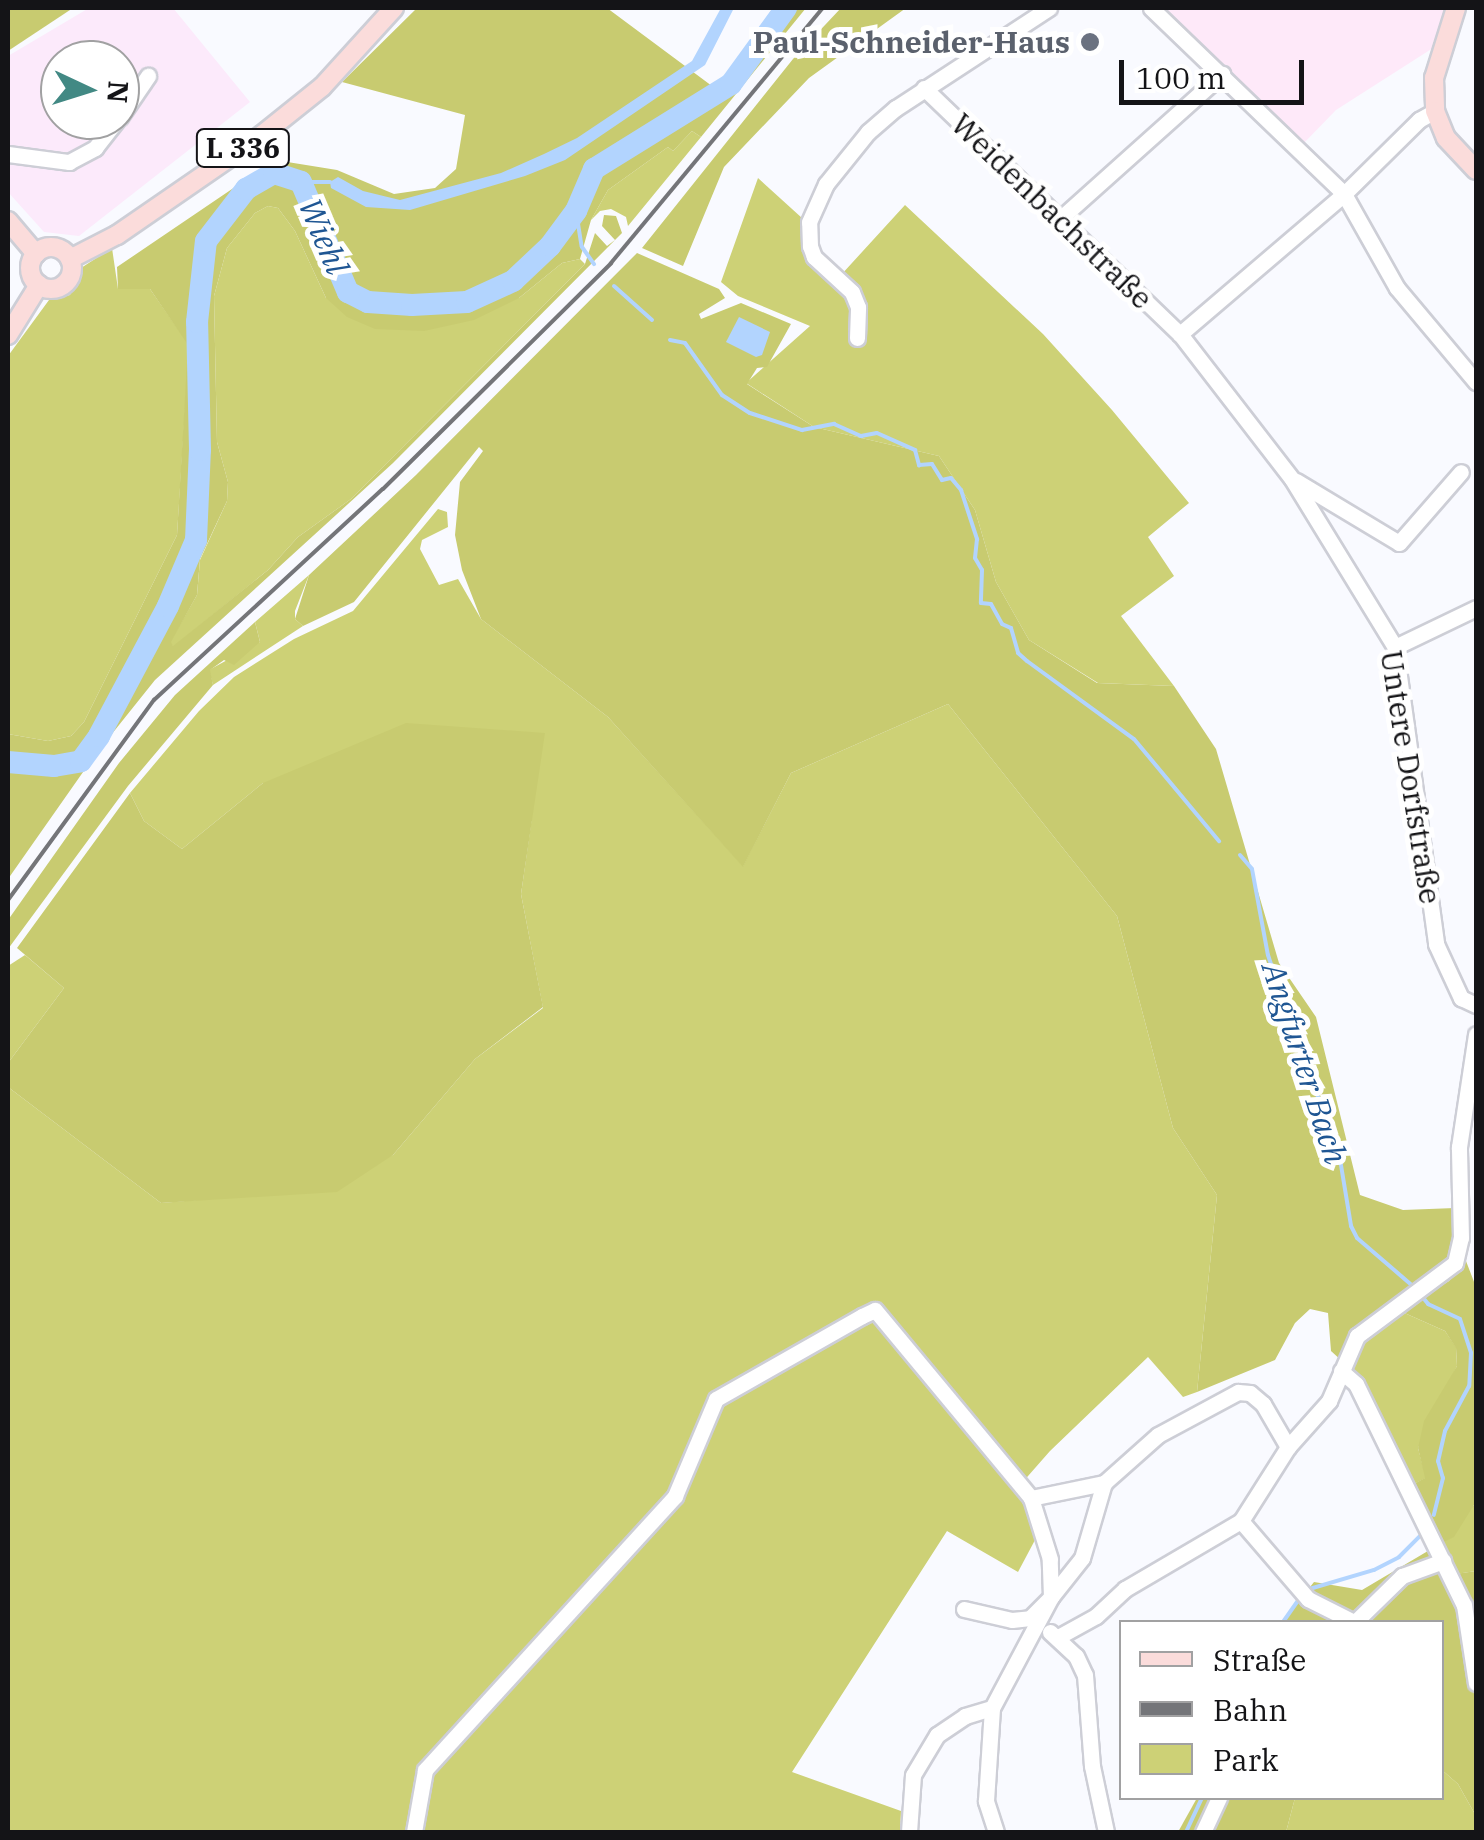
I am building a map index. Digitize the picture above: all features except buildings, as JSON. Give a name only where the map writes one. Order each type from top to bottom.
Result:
[{"type":"main road","name":"L 336","points":[[70,259],[117,235],[262,134],[322,87],[394,8]]},
{"type":"main road","points":[[1456,8],[1434,78],[1435,111],[1446,138],[1476,170]]},
{"type":"main road","points":[[8,221],[36,254]]},
{"type":"main road","points":[[54,248],[70,259],[72,273],[64,284],[52,290],[38,286],[30,268],[36,254],[54,248]]},
{"type":"main road","points":[[8,335],[38,286]]},
{"type":"street","points":[[856,338],[858,307],[852,292],[814,256],[809,222],[826,184],[868,132],[924,88],[1049,8]]},
{"type":"street","points":[[1151,8],[1344,194],[1396,288],[1456,364],[1476,382]]},
{"type":"street","points":[[1062,217],[1222,74]]},
{"type":"street","points":[[140,88],[148,76]]},
{"type":"street","name":"Weidenbachstraße","points":[[924,88],[1180,334]]},
{"type":"street","points":[[1180,334],[1344,194],[1419,120],[1435,111]]},
{"type":"street","points":[[8,154],[68,162],[95,148],[101,140]]},
{"type":"street","name":"Untere Dorfstraße","points":[[1180,334],[1292,479],[1395,647],[1436,944],[1461,998],[1476,1005]]},
{"type":"street","points":[[1292,479],[1399,543],[1460,472]]},
{"type":"street","points":[[1395,647],[1476,608]]},
{"type":"street","points":[[1058,1637],[1096,1616],[1126,1588],[1241,1522],[1288,1447],[1329,1401],[1357,1336],[1455,1263],[1458,1146],[1476,1034]]},
{"type":"street","points":[[414,1832],[425,1770],[676,1496],[716,1399],[875,1310],[1031,1498],[1050,1559],[1052,1597],[992,1708],[986,1800],[996,1832]]},
{"type":"street","points":[[1341,1371],[1356,1384],[1464,1604],[1476,1683]]},
{"type":"street","points":[[1031,1498],[1104,1483],[1158,1434],[1238,1392],[1250,1392],[1263,1404],[1288,1447]]},
{"type":"street","points":[[964,1609],[1012,1620],[1030,1618],[1082,1558],[1104,1483]]},
{"type":"street","points":[[1241,1522],[1303,1593],[1350,1620]]},
{"type":"street","points":[[1356,1620],[1402,1576],[1443,1562]]},
{"type":"street","points":[[1038,1623],[1076,1656],[1085,1675],[1092,1766],[1106,1832]]},
{"type":"street","points":[[909,1832],[914,1775],[938,1735],[966,1716],[992,1708]]},
{"type":"street","points":[[1203,1832],[1218,1800]]},
{"type":"shaded area","points":[[89,8],[173,8],[250,102],[79,236],[44,232],[8,192],[8,56]]},
{"type":"shaded area","points":[[1161,8],[1447,8],[1433,48],[1336,110],[1303,144]]},
{"type":"green space","points":[[8,8],[73,8],[8,51]]},
{"type":"green space","points":[[417,8],[607,8],[716,89],[773,8],[806,8],[701,137],[692,131],[673,151],[668,147],[608,190],[591,220],[580,259],[562,263],[519,298],[474,320],[424,331],[375,329],[347,317],[326,298],[295,231],[278,208],[268,206],[255,213],[227,248],[214,296],[217,442],[228,482],[227,501],[200,559],[197,595],[171,642],[173,646],[268,570],[298,537],[351,499],[585,264],[595,233],[607,246],[615,240],[602,226],[604,215],[616,216],[622,233],[393,463],[155,680],[95,755],[8,879],[8,734],[48,741],[71,736],[84,722],[177,535],[188,345],[150,289],[118,289],[117,267],[275,160],[337,170],[394,194],[435,188],[456,169],[465,115],[342,82]]},
{"type":"green space","points":[[841,8],[906,8],[809,78],[724,167],[683,266],[642,248],[793,59]]},
{"type":"green space","points":[[692,131],[701,137],[628,226],[626,217],[611,209],[600,211],[591,220],[608,190],[668,147],[673,151]]},
{"type":"green space","points":[[758,178],[813,228],[814,247],[841,275],[905,205],[1043,334],[1189,503],[1148,537],[1174,576],[1121,616],[1174,686],[1098,683],[1029,640],[996,582],[975,510],[939,456],[814,427],[746,383],[810,326],[738,296],[721,282]]},
{"type":"green space","points":[[268,206],[278,208],[295,231],[326,298],[519,298],[562,263],[580,259],[585,264],[351,499],[298,537],[268,570],[173,647],[170,642],[197,595],[200,560],[227,501],[228,482],[217,442],[214,296],[227,248],[255,213]]},
{"type":"green space","points":[[112,248],[118,289],[150,289],[189,345],[177,535],[84,722],[71,736],[48,741],[8,734],[8,356],[49,300],[70,295],[81,268]]},
{"type":"green space","points":[[637,253],[719,289],[725,298],[699,314],[701,319],[741,303],[791,324],[767,367],[757,368],[747,384],[814,427],[939,456],[975,510],[996,582],[1029,640],[1097,683],[1174,686],[1216,749],[1279,963],[1316,1017],[1360,1195],[1403,1210],[1455,1208],[1458,1239],[1452,1256],[1413,1287],[1342,1361],[1331,1351],[1328,1313],[1310,1309],[1295,1323],[1275,1360],[1197,1392],[1217,1195],[1173,1128],[1117,916],[948,704],[791,773],[743,867],[608,717],[481,619],[462,570],[455,535],[460,482],[483,451],[479,447],[354,602],[303,626],[295,619],[309,575],[416,475]]},
{"type":"green space","points":[[438,509],[447,512],[448,527],[422,540],[420,549],[439,585],[458,579],[481,619],[608,717],[743,866],[791,773],[948,704],[1117,916],[1173,1128],[1217,1195],[1197,1392],[1183,1397],[1148,1357],[1050,1451],[1021,1484],[1035,1540],[1018,1572],[947,1531],[792,1772],[901,1811],[900,1832],[8,1832],[8,1087],[161,1203],[221,1198],[393,1155],[475,1059],[543,1008],[521,894],[532,817],[263,783],[182,849],[144,821],[130,793],[199,711],[234,677],[294,639],[353,611]]},
{"type":"green space","points":[[309,575],[295,611],[295,619],[303,626],[213,685],[209,670],[260,642],[255,622]]},
{"type":"green space","points":[[255,622],[260,642],[234,665],[224,660],[210,670],[213,685],[128,786],[8,949],[8,920],[119,763],[175,695]]},
{"type":"green space","points":[[406,723],[545,733],[521,894],[543,1007],[475,1059],[393,1155],[337,1192],[161,1203],[8,1087],[8,1063],[64,988],[17,948],[130,793],[144,821],[182,849],[263,783]]},
{"type":"green space","points":[[25,955],[64,988],[8,1063],[8,966]]},
{"type":"green space","points":[[1466,1261],[1476,1287],[1476,1485],[1474,1505],[1454,1537],[1438,1545],[1410,1486],[1425,1478],[1418,1448],[1424,1421],[1457,1366],[1456,1348],[1445,1331],[1400,1311],[1449,1281]]},
{"type":"green space","points":[[1400,1311],[1445,1331],[1456,1347],[1457,1366],[1418,1448],[1426,1478],[1410,1486],[1353,1370],[1353,1355],[1360,1341]]},
{"type":"green space","points":[[1476,1485],[1476,1571],[1456,1574],[1438,1545],[1474,1505]]},
{"type":"green space","points":[[1438,1545],[1455,1574],[1476,1571],[1476,1816],[1458,1784],[1444,1772],[1444,1620],[1284,1620],[1314,1582],[1362,1590]]},
{"type":"green space","points":[[1444,1772],[1458,1784],[1476,1816],[1476,1832],[1286,1832],[1294,1800],[1444,1800]]},
{"type":"green space","points":[[1196,1800],[1294,1800],[1286,1832],[1178,1832]]},
{"type":"water","points":[[721,8],[734,8],[705,65],[565,160],[410,210],[366,207],[331,188],[330,182],[338,177],[363,191],[400,200],[501,173],[544,154],[577,138],[692,61]]},
{"type":"water","points":[[739,317],[770,332],[762,355],[756,357],[726,342]]},
{"type":"waterway","name":"Wiehl","points":[[8,762],[54,766],[81,761],[99,736],[168,606],[196,540],[200,450],[197,322],[206,241],[246,189],[274,173],[301,182],[348,292],[368,302],[467,302],[513,281],[550,246],[576,211],[594,169],[731,84],[786,8]]},
{"type":"waterway","points":[[301,182],[330,182]]},
{"type":"waterway","name":"Angfurter Bach","points":[[576,211],[582,247],[594,264]]},
{"type":"waterway","name":"Angfurter Bach","points":[[614,286],[652,320]]},
{"type":"waterway","name":"Angfurter Bach","points":[[670,340],[685,343],[722,395],[750,413],[802,430],[834,424],[861,436],[877,433],[915,450],[919,465],[932,464],[942,480],[951,478],[961,490],[977,539],[975,558],[982,570],[981,603],[991,604],[1002,624],[1011,628],[1018,653],[1134,739],[1219,841]]},
{"type":"waterway","name":"Angfurter Bach","points":[[1240,855],[1252,869],[1268,955],[1304,1064],[1337,1141],[1351,1226],[1357,1238],[1414,1287]]},
{"type":"waterway","name":"Angfurter Bach","points":[[1420,1294],[1428,1304],[1460,1319],[1471,1353],[1469,1386],[1445,1431],[1438,1461],[1443,1478],[1434,1515]]},
{"type":"waterway","name":"Angfurter Bach","points":[[1306,1590],[1374,1570],[1399,1557],[1422,1534]]},
{"type":"waterway","name":"Angfurter Bach","points":[[1284,1620],[1300,1598]]},
{"type":"waterway","name":"Angfurter Bach","points":[[1186,1832],[1201,1800]]},
{"type":"railway","points":[[8,900],[154,700],[383,489],[611,263],[823,8]]},
{"type":"place","name":"Paul-Schneider-Haus","points":[[1090,42]]}]
